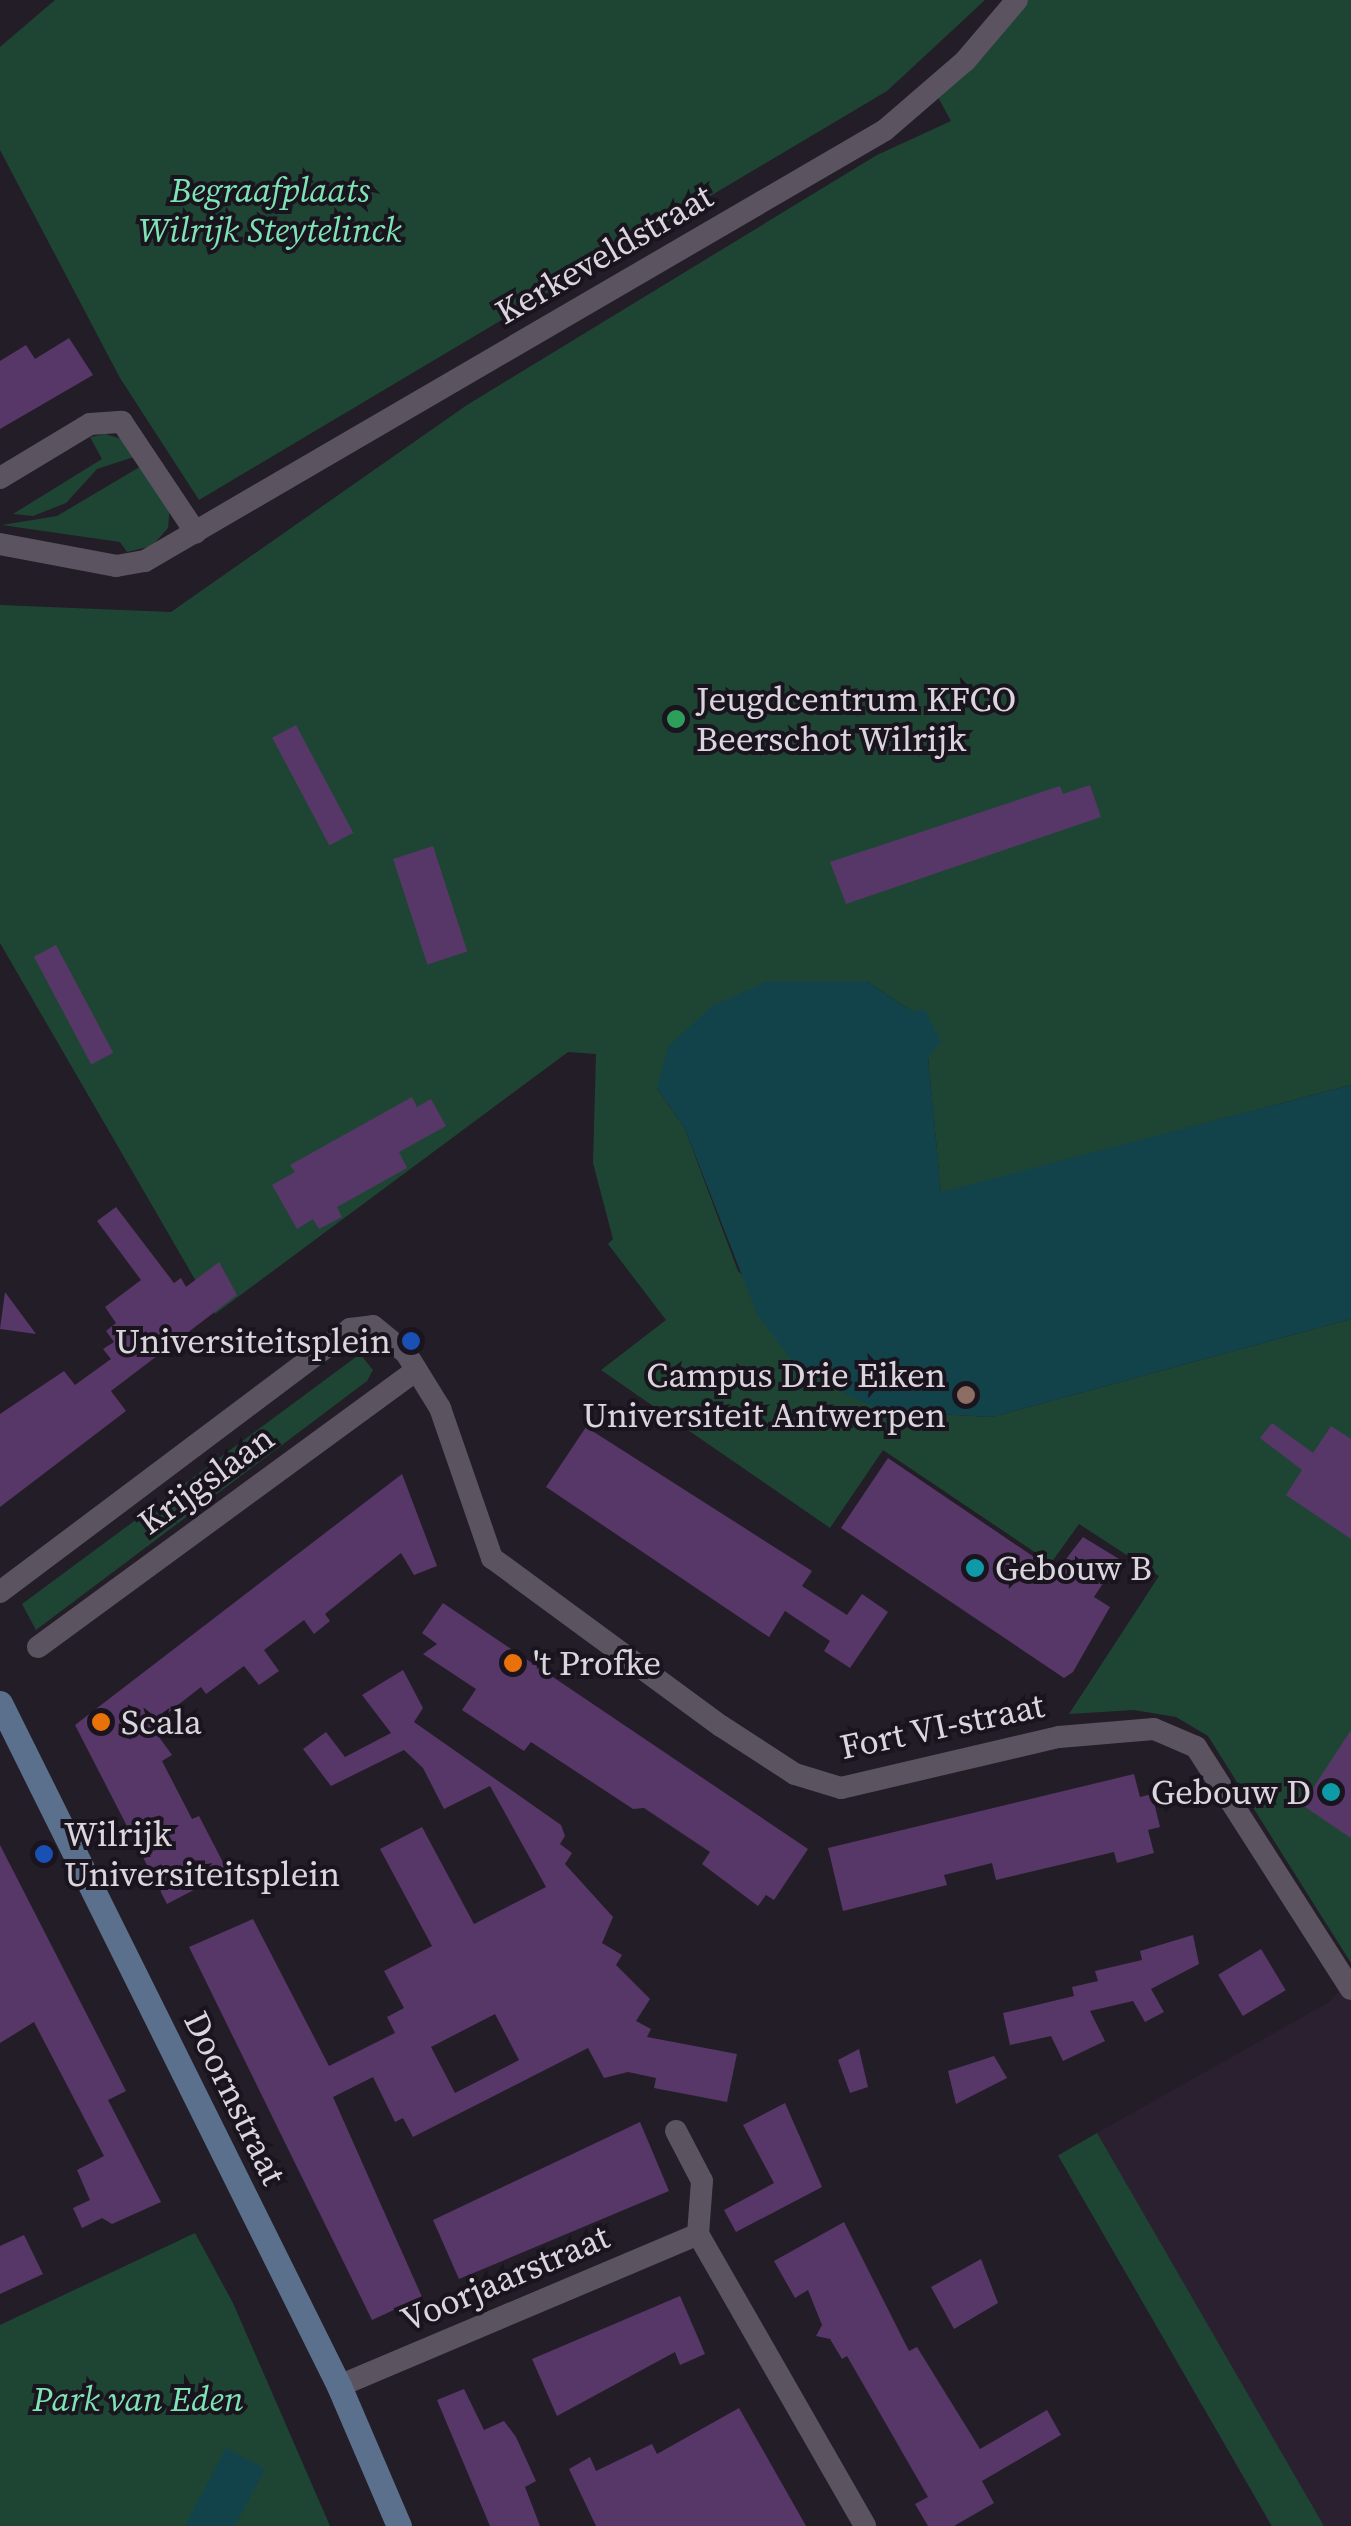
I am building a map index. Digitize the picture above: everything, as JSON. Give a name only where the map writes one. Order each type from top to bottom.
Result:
[{"type":"street","name":"Kerkeveldstraat","points":[[0,544],[116,566],[145,562],[885,130],[965,61],[1017,0]]},
{"type":"street","points":[[0,478],[90,424],[122,422],[196,533]]},
{"type":"street","name":"Fort VI-straat","points":[[265,1396],[350,1330],[373,1326],[388,1333],[416,1370],[450,1433],[492,1558],[794,1774],[841,1788],[1059,1737],[1154,1729],[1196,1747],[1351,1989]]},
{"type":"street","name":"Krijgslaan","points":[[38,1647],[416,1370]]},
{"type":"street","name":"Krijgslaan","points":[[0,1592],[265,1396]]},
{"type":"street","name":"Doornstraat","points":[[0,1704],[339,2386],[399,2526]]},
{"type":"street","points":[[676,2131],[702,2181],[698,2234],[864,2526]]},
{"type":"street","name":"Voorjaarstraat","points":[[339,2386],[698,2234]]},
{"type":"shaded area","points":[[1351,1979],[1351,2526],[1271,2526],[1058,2155],[1329,2002]]},
{"type":"green space","name":"Begraafplaats Wilrijk Steytelinck","points":[[55,0],[985,0],[887,91],[199,500],[120,378],[0,150],[0,47]]},
{"type":"green space","name":"Jeugdcentrum KFCO Beerschot Wilrijk","points":[[1017,0],[1351,0],[1351,1085],[941,1193],[928,1057],[912,1011],[866,981],[657,1088],[685,1129],[738,1271],[881,1411],[992,1417],[1351,1319],[1351,1963],[1208,1736],[1176,1717],[1134,1710],[1069,1714],[1159,1576],[1079,1524],[1051,1563],[883,1450],[830,1528],[601,1370],[666,1320],[608,1244],[613,1239],[593,1163],[596,1054],[568,1052],[215,1314],[0,943],[0,605],[171,612],[467,405],[877,155],[951,121],[933,88]]},
{"type":"green space","points":[[105,434],[122,439],[137,456],[97,469],[66,503],[33,516],[13,514],[102,459],[90,437]]},
{"type":"green space","points":[[143,465],[170,506],[168,528],[152,546],[127,552],[120,542],[2,525],[57,516]]},
{"type":"green space","points":[[360,1354],[373,1370],[367,1381],[36,1630],[22,1604]]},
{"type":"green space","points":[[1097,2133],[1324,2525],[1272,2526],[1058,2156]]},
{"type":"green space","name":"Park van Eden","points":[[195,2233],[233,2303],[330,2526],[0,2526],[0,2325]]},
{"type":"water","points":[[768,981],[866,981],[912,1011],[925,1010],[941,1042],[928,1057],[941,1192],[1351,1085],[1351,1319],[992,1417],[881,1411],[838,1390],[795,1365],[757,1314],[685,1129],[657,1088],[668,1047],[712,1006]]},
{"type":"water","points":[[226,2448],[265,2469],[235,2526],[185,2526]]},
{"type":"building","points":[[69,338],[93,375],[0,429],[0,361],[26,345],[35,359]]},
{"type":"building","points":[[296,725],[353,833],[329,845],[272,738]]},
{"type":"building","points":[[1090,785],[1101,817],[846,904],[830,862],[1060,786],[1063,794]]},
{"type":"building","points":[[433,846],[467,952],[427,965],[393,859]]},
{"type":"building","points":[[56,945],[113,1053],[91,1064],[34,957]]},
{"type":"building","points":[[412,1097],[417,1107],[431,1099],[446,1126],[399,1152],[407,1168],[337,1207],[342,1217],[319,1229],[313,1219],[297,1229],[272,1185],[295,1172],[290,1165]]},
{"type":"building","points":[[116,1207],[174,1283],[181,1278],[186,1287],[219,1262],[237,1295],[111,1391],[126,1411],[0,1507],[0,1414],[64,1371],[75,1385],[111,1359],[103,1349],[114,1342],[106,1331],[116,1323],[105,1307],[141,1280],[97,1221]]},
{"type":"building","points":[[5,1292],[36,1334],[0,1329]]},
{"type":"building","points":[[1272,1423],[1313,1453],[1331,1426],[1351,1439],[1351,1539],[1286,1495],[1302,1470],[1260,1438]]},
{"type":"building","points":[[586,1427],[812,1571],[802,1586],[847,1615],[862,1594],[888,1612],[850,1668],[824,1651],[830,1641],[785,1611],[769,1637],[546,1487]]},
{"type":"building","name":"Gebouw B","points":[[888,1458],[1056,1572],[1083,1537],[1119,1559],[1094,1597],[1110,1607],[1073,1672],[1064,1678],[841,1528]]},
{"type":"building","points":[[402,1474],[437,1566],[414,1575],[401,1553],[325,1614],[330,1621],[314,1634],[304,1620],[264,1650],[279,1671],[259,1685],[244,1666],[206,1694],[201,1687],[151,1726],[172,1755],[162,1761],[192,1819],[199,1816],[228,1872],[167,1904],[75,1725]]},
{"type":"building","points":[[443,1603],[808,1849],[774,1900],[766,1895],[758,1906],[702,1864],[710,1852],[644,1808],[633,1809],[531,1742],[524,1751],[462,1710],[476,1689],[423,1654],[437,1644],[422,1633]]},
{"type":"building","points":[[403,1670],[423,1708],[414,1722],[561,1825],[565,1836],[560,1844],[572,1853],[565,1864],[613,1917],[602,1943],[622,1955],[616,1965],[650,1999],[636,2021],[651,2029],[647,2037],[737,2054],[727,2102],[654,2088],[656,2078],[628,2072],[604,2078],[588,2048],[413,2137],[403,2118],[395,2122],[373,2077],[333,2097],[422,2297],[372,2320],[189,1947],[253,1919],[329,2066],[395,2033],[387,2017],[404,2008],[384,1971],[432,1946],[380,1849],[422,1827],[474,1924],[546,1887],[490,1786],[444,1809],[423,1768],[404,1750],[331,1786],[303,1749],[326,1732],[345,1757],[391,1733],[362,1695]],"holes":[[[495,2014],[519,2060],[455,2093],[431,2047]]]},
{"type":"building","name":"Gebouw D","points":[[1351,1730],[1351,1838],[1302,1805]]},
{"type":"building","points":[[1134,1774],[1140,1797],[1152,1794],[1160,1827],[1148,1830],[1154,1853],[1117,1863],[1114,1852],[996,1880],[992,1863],[944,1875],[947,1885],[843,1911],[828,1848]]},
{"type":"building","points":[[0,1845],[126,2091],[108,2100],[161,2202],[112,2224],[102,2218],[82,2228],[73,2208],[90,2200],[77,2170],[104,2156],[34,2022],[0,2043]]},
{"type":"building","points":[[1193,1935],[1199,1964],[1151,1989],[1164,2012],[1145,2022],[1133,2001],[1090,2011],[1105,2041],[1063,2061],[1051,2036],[1010,2045],[1003,2013],[1074,1996],[1072,1987],[1098,1981],[1095,1971],[1142,1960],[1140,1951]]},
{"type":"building","points":[[1261,1949],[1286,1990],[1243,2016],[1218,1975]]},
{"type":"building","points":[[859,2049],[868,2087],[850,2093],[838,2060]]},
{"type":"building","points":[[994,2056],[1007,2078],[956,2104],[948,2071]]},
{"type":"building","points":[[785,2103],[822,2187],[736,2232],[724,2210],[774,2183],[743,2125]]},
{"type":"building","points":[[640,2122],[669,2191],[459,2279],[433,2220]]},
{"type":"building","points":[[844,2222],[909,2351],[917,2347],[980,2449],[1047,2410],[1061,2435],[982,2481],[994,2503],[954,2526],[928,2526],[915,2504],[928,2497],[847,2356],[842,2359],[830,2339],[816,2336],[822,2325],[808,2290],[795,2298],[774,2261]]},
{"type":"building","points":[[24,2235],[43,2274],[0,2294],[0,2246]]},
{"type":"building","points":[[981,2259],[998,2303],[954,2329],[931,2287]]},
{"type":"building","points":[[680,2296],[705,2354],[680,2365],[675,2352],[557,2416],[532,2359]]},
{"type":"building","points":[[464,2389],[484,2430],[504,2421],[516,2437],[536,2481],[525,2487],[540,2526],[490,2526],[437,2400]]},
{"type":"building","points":[[739,2408],[806,2526],[596,2526],[569,2469],[590,2457],[596,2471],[652,2444],[657,2454]]},
{"type":"place","name":"Jeugdcentrum KFCO Beerschot Wilrijk","points":[[676,719]]},
{"type":"place","name":"Universiteitsplein","points":[[411,1341]]},
{"type":"place","name":"Campus Drie Eiken Universiteit Antwerpen","points":[[966,1395]]},
{"type":"place","name":"Gebouw B","points":[[975,1568]]},
{"type":"place","name":"'t Profke","points":[[513,1663]]},
{"type":"place","name":"Scala","points":[[101,1722]]},
{"type":"place","name":"Gebouw D","points":[[1331,1792]]},
{"type":"place","name":"Wilrijk Universiteitsplein","points":[[44,1854]]}]
